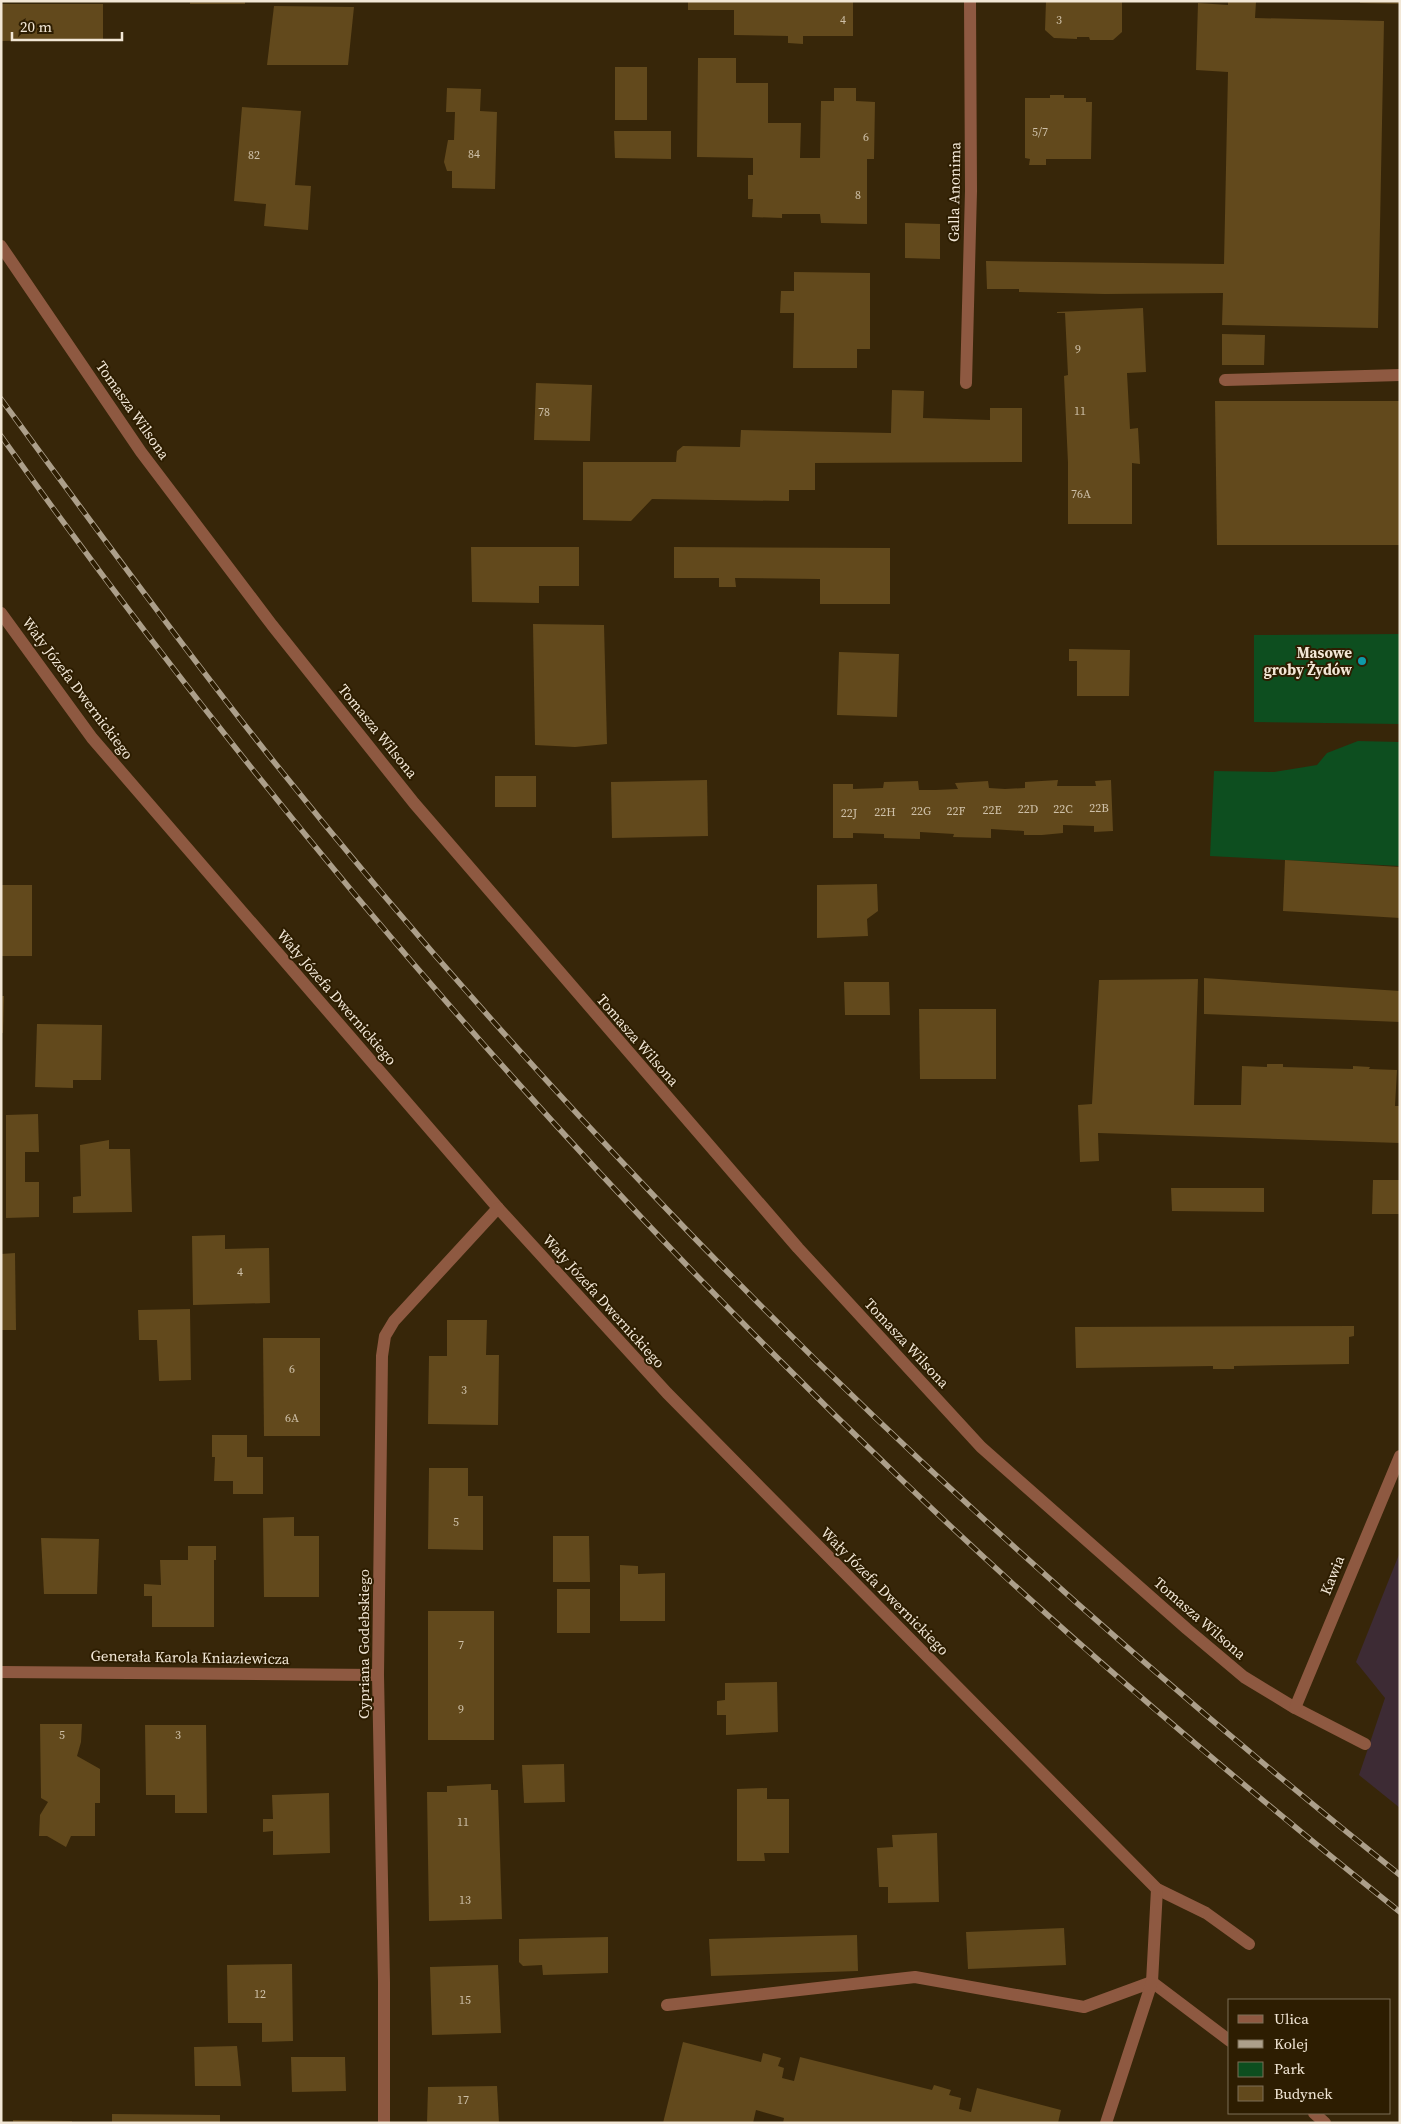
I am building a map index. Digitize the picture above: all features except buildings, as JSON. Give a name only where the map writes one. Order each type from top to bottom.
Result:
[{"type":"street","name":"Galla Anonima","points":[[966,383],[970,191],[970,1]]},
{"type":"street","name":"Tomasza Wilsona","points":[[1,246],[141,452],[278,633],[421,810],[647,1075],[798,1248],[981,1447],[1244,1678],[1295,1708],[1365,1744]]},
{"type":"street","points":[[1225,380],[1400,375]]},
{"type":"street","name":"Wały Józefa Dwernickiego","points":[[1,613],[92,738],[498,1208],[667,1393],[1157,1888],[1206,1913],[1250,1944]]},
{"type":"street","name":"Cypriana Godebskiego","points":[[384,2123],[378,1675],[382,1356],[385,1336],[394,1321],[498,1208]]},
{"type":"street","name":"Kawia","points":[[1295,1708],[1400,1456]]},
{"type":"street","name":"Generała Karola Kniaziewicza","points":[[1,1672],[378,1675]]},
{"type":"street","points":[[1106,2123],[1152,1982],[1157,1888]]},
{"type":"street","points":[[667,2005],[915,1977],[1084,2008],[1152,1982]]},
{"type":"street","points":[[1152,1982],[1228,2039]]},
{"type":"street","points":[[1315,2114],[1326,2123]]},
{"type":"shaded area","points":[[1400,1552],[1400,1808],[1359,1775],[1385,1698],[1356,1662]]},
{"type":"green space","points":[[1400,634],[1400,724],[1254,722],[1254,635]]},
{"type":"green space","points":[[1358,741],[1400,742],[1400,866],[1210,856],[1214,771],[1274,772],[1317,765],[1327,753]]},
{"type":"railway","points":[[1,399],[209,680],[340,843],[495,1024],[657,1199],[834,1378],[1017,1549],[1206,1715],[1400,1875]]},
{"type":"railway","points":[[1,436],[103,576],[208,713],[316,848],[542,1110],[660,1237],[780,1361],[904,1482],[1024,1594],[1147,1703],[1400,1912]]},
{"type":"place","name":"Masowe groby Żydów","points":[[1362,661]]}]
